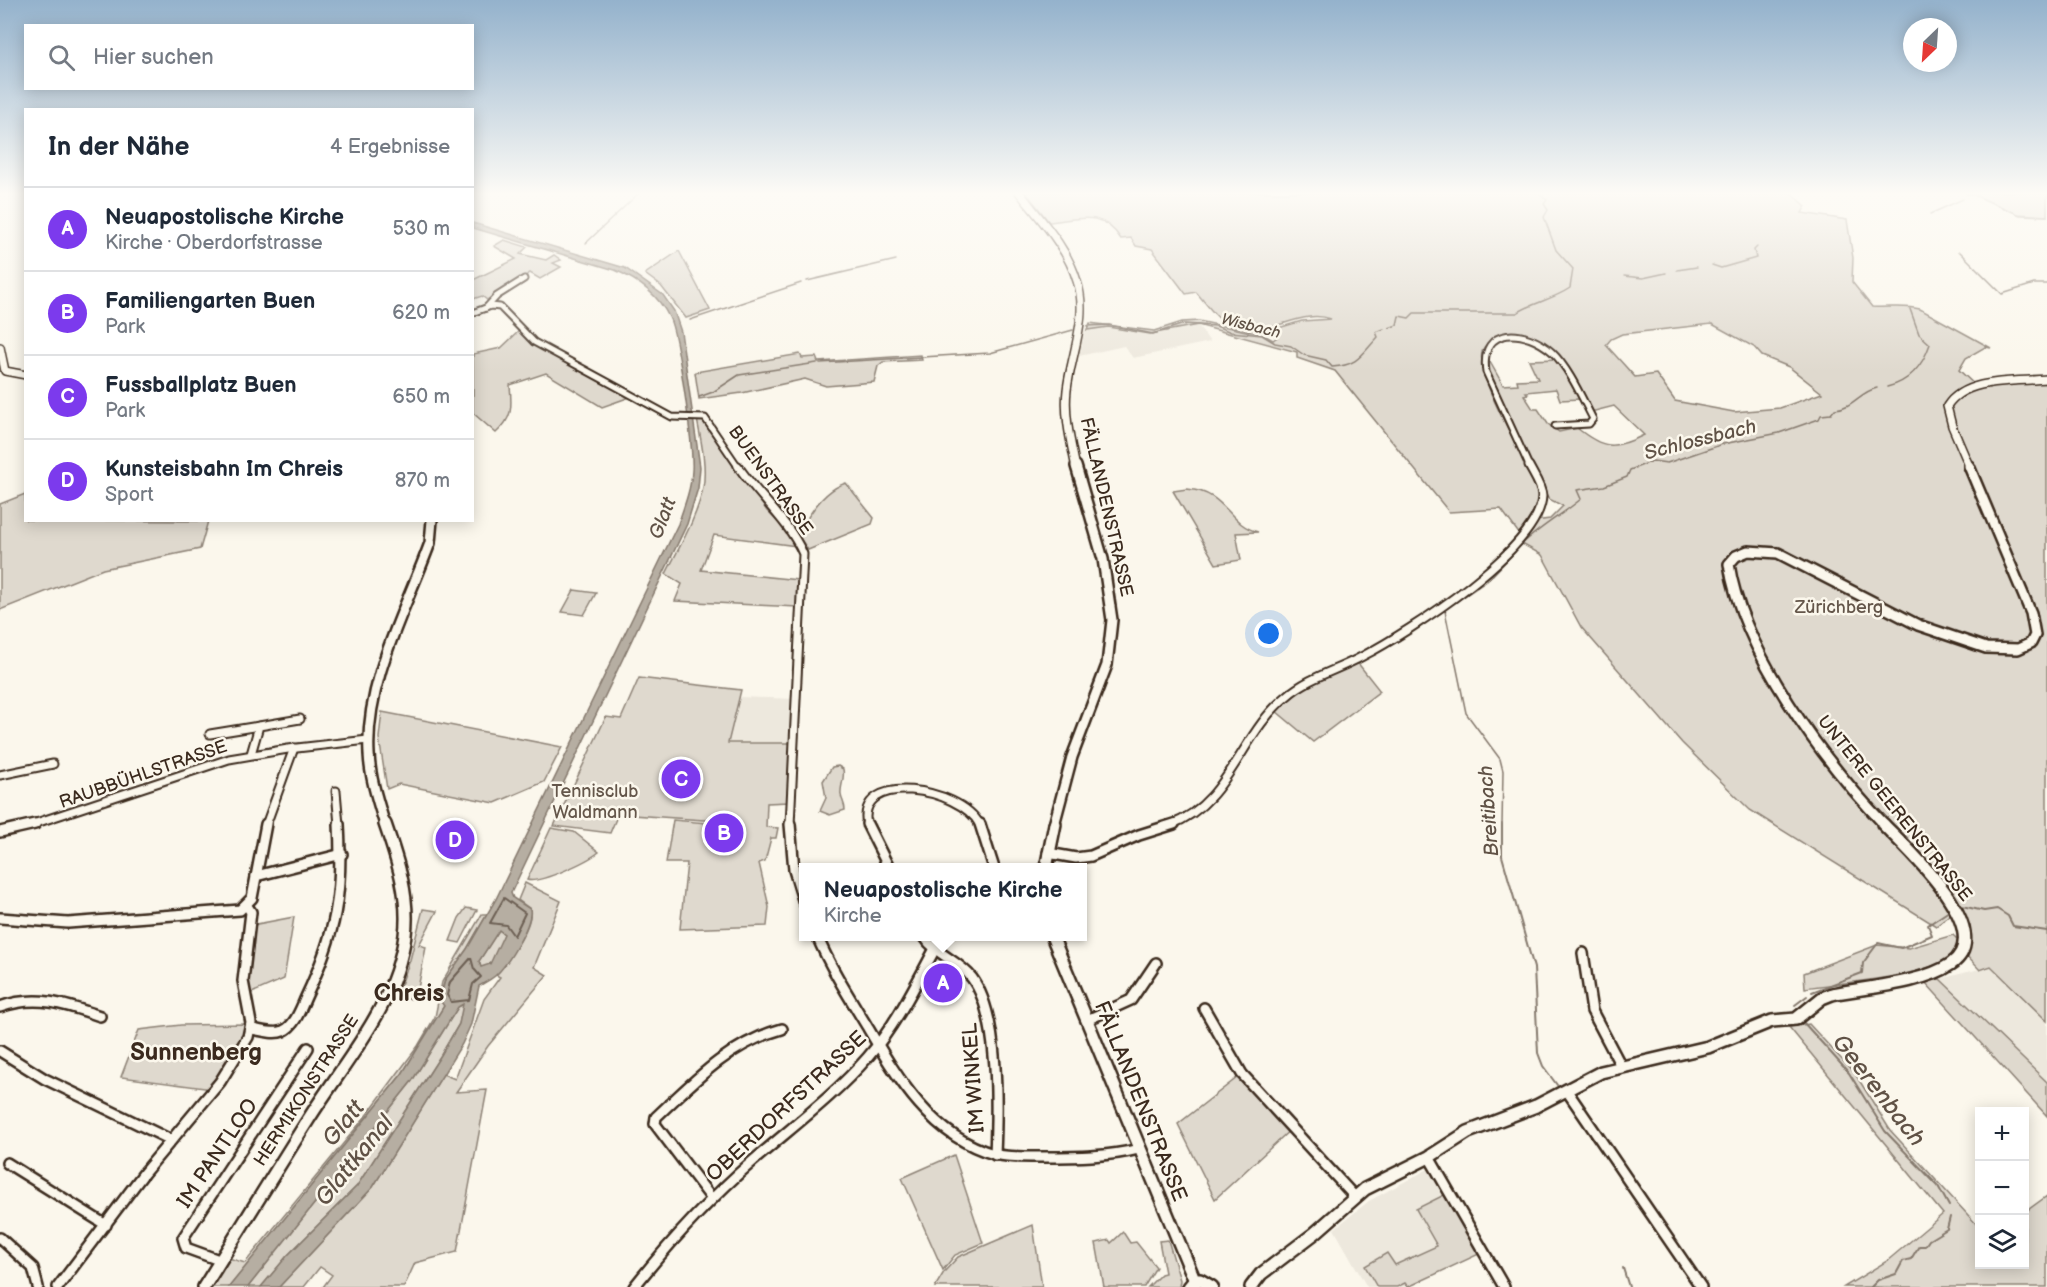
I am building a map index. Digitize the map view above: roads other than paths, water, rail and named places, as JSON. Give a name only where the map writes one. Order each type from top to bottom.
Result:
[{"type":"street","name":"FÄLLANDENSTRASSE","points":[[1047,863],[1072,756],[1103,683],[1113,627],[1107,572],[1080,482],[1066,408],[1066,382],[1080,326],[1081,294],[1064,252]]},
{"type":"street","points":[[474,312],[486,308],[495,298],[524,279]]},
{"type":"street","name":"BUENSTRASSE","points":[[486,308],[500,308],[534,342],[672,417],[705,418],[753,489],[796,538],[803,554],[790,826],[794,870],[799,886]]},
{"type":"street","points":[[1048,853],[1086,858],[1193,814],[1221,785],[1258,727],[1284,697],[1306,683],[1363,657],[1416,624],[1482,577],[1512,548],[1540,511],[1542,494],[1486,372],[1482,355],[1488,343],[1503,337],[1524,338],[1543,346],[1558,359],[1593,419],[1589,424],[1555,426]]},
{"type":"street","points":[[0,347],[5,371],[24,375]]},
{"type":"street","name":"UNTERE GEERENSTRASSE","points":[[1251,1287],[1261,1274],[1315,1233],[1371,1185],[1394,1177],[1468,1132],[1567,1091],[1601,1072],[1698,1050],[1772,1021],[1796,1019],[1822,998],[1938,971],[1954,963],[1960,957],[1965,937],[1956,910],[1928,874],[1855,792],[1796,711],[1753,640],[1737,598],[1729,564],[1736,556],[1748,551],[1778,553],[1935,632],[1994,650],[2014,650],[2028,646],[2036,635],[2031,613],[1952,426],[1947,408],[1953,395],[1967,389],[2047,379]]},
{"type":"street","name":"HERMIKONSTRASSE","points":[[204,1287],[219,1260],[369,1028],[400,957],[406,916],[404,884],[372,776],[368,740],[375,699],[427,552],[432,522]]},
{"type":"street","points":[[210,734],[300,719]]},
{"type":"street","points":[[251,754],[259,726]]},
{"type":"street","name":"RAUBBÜHLSTRASSE","points":[[0,832],[56,819],[169,776],[251,754],[368,740]]},
{"type":"street","points":[[0,918],[81,922],[240,910],[247,906],[252,898],[266,824],[294,748]]},
{"type":"street","points":[[0,775],[53,764]]},
{"type":"street","points":[[887,863],[873,839],[866,812],[870,801],[878,794],[900,790],[943,796],[965,806],[978,821],[993,863]]},
{"type":"street","points":[[250,1029],[277,1032],[288,1027],[312,986],[330,943],[340,905],[342,854],[336,791]]},
{"type":"street","points":[[256,876],[342,854]]},
{"type":"street","points":[[58,1287],[171,1140],[228,1071],[250,1029],[243,981],[251,912],[247,906]]},
{"type":"street","points":[[820,941],[841,984],[886,1059],[940,1127],[962,1143],[995,1155],[1100,1158],[1139,1149]]},
{"type":"street","points":[[927,941],[933,951]]},
{"type":"street","name":"OBERDORFSTRASSE","points":[[634,1287],[712,1199],[842,1085],[878,1045],[896,1022],[939,941]]},
{"type":"street","name":"FÄLLANDENSTRASSE","points":[[1054,941],[1192,1284]]},
{"type":"street","name":"IM WINKEL","points":[[933,951],[966,972],[982,993],[991,1032],[995,1155]]},
{"type":"street","points":[[1583,953],[1592,1011],[1621,1066]]},
{"type":"street","points":[[1087,1020],[1131,1000],[1156,963]]},
{"type":"street","points":[[0,1007],[20,999],[36,997],[100,1016]]},
{"type":"street","points":[[1204,1008],[1242,1074],[1355,1197]]},
{"type":"street","points":[[712,1199],[655,1124],[656,1117],[707,1070],[741,1045],[772,1030],[782,1029]]},
{"type":"street","name":"IM PANTLOO","points":[[219,1260],[186,1248],[183,1238],[308,1048]]},
{"type":"street","points":[[0,1052],[45,1079],[171,1140]]},
{"type":"street","points":[[1567,1091],[1701,1287]]},
{"type":"street","points":[[1429,1157],[1504,1287]]},
{"type":"street","points":[[7,1162],[106,1225]]},
{"type":"street","points":[[0,1238],[33,1268],[38,1287]]},
{"type":"street","points":[[1192,1284],[1203,1281],[1212,1287]]},
{"type":"water","name":"Glatt","points":[[554,252],[571,252],[625,268],[663,295],[674,311],[681,332],[700,467],[698,488],[687,524],[511,893],[513,898],[530,909],[530,916],[518,944],[506,963],[495,976],[479,986],[471,1024],[462,1044],[373,1187],[279,1287],[261,1287],[287,1256],[357,1186],[441,1055],[459,1024],[463,1004],[458,1007],[412,1081],[248,1287],[229,1287],[402,1074],[444,1006],[440,1000],[445,980],[467,949],[496,899],[678,524],[689,491],[692,459],[681,368],[673,328],[669,317],[653,295],[632,278],[615,270]],"holes":[[[499,930],[504,934],[490,964],[481,967],[479,961]]]},
{"type":"waterway","name":"Wisbach","points":[[1389,328],[1397,325],[1399,316],[1409,318],[1414,313],[1517,313],[1570,288],[1573,269],[1558,252]]},
{"type":"waterway","points":[[1712,265],[1721,268],[1756,258],[1755,252]]},
{"type":"waterway","points":[[1960,252],[2002,294],[2034,284],[2047,284]]},
{"type":"waterway","points":[[807,281],[896,260]]},
{"type":"waterway","points":[[1677,270],[1697,267]]},
{"type":"waterway","points":[[1624,276],[1643,278],[1666,273]]},
{"type":"waterway","points":[[690,320],[801,283]]},
{"type":"waterway","name":"Schlossbach","points":[[1887,387],[1895,385],[1914,372],[1930,344],[1919,334],[1910,309]]},
{"type":"waterway","name":"Wisbach","points":[[1087,326],[1109,325],[1153,334],[1184,324],[1216,326],[1231,332],[1262,335],[1275,343],[1291,346],[1304,355],[1326,360],[1332,367],[1348,364],[1359,358],[1378,337],[1376,332],[1384,329]]},
{"type":"waterway","name":"Wisbach","points":[[820,363],[990,353],[1073,330]]},
{"type":"waterway","name":"Wisbach","points":[[699,397],[713,392],[739,375],[817,363]]},
{"type":"waterway","name":"Schlossbach","points":[[1518,548],[1533,534],[1581,499],[1577,490],[1604,486],[1627,477],[1630,470],[1653,461],[1667,463],[1723,444],[1779,433],[1819,419],[1821,415],[1831,414],[1835,409],[1846,406],[1877,388]]},
{"type":"waterway","name":"Breitibach","points":[[1448,607],[1487,581],[1515,552]]},
{"type":"waterway","name":"Breitibach","points":[[1445,611],[1466,713],[1500,759],[1503,771],[1502,825]]},
{"type":"waterway","name":"Breitibach","points":[[1502,825],[1502,856],[1534,968],[1538,1053],[1543,1066],[1557,1085]]},
{"type":"waterway","name":"Geerenbach","points":[[1962,906],[1984,911],[1997,909],[2008,916],[2013,926],[2047,931]]},
{"type":"waterway","name":"Geerenbach","points":[[1812,992],[1862,973],[1863,963],[1878,943],[1901,948],[1932,935],[1928,925],[1949,911]]},
{"type":"waterway","name":"Geerenbach","points":[[1795,1005],[1807,996]]},
{"type":"waterway","name":"Geerenbach","points":[[1804,1023],[1849,1073],[1885,1131],[1938,1186],[1949,1206]]},
{"type":"waterway","name":"Geerenbach","points":[[1871,1287],[1878,1280],[1896,1274],[1903,1261],[1911,1259],[1919,1246],[1925,1246],[1929,1240],[1947,1229],[1950,1217]]},
{"type":"waterway","name":"Breitibach","points":[[1623,1268],[1629,1287]]},
{"type":"place","name":"Fussballplatz Buen","points":[[681,779]]},
{"type":"place","name":"Familiengarten Buen","points":[[724,833]]},
{"type":"place","name":"Kunsteisbahn Im Chreis","points":[[455,840]]},
{"type":"place","name":"Neuapostolische Kirche","points":[[943,983]]},
{"type":"district","name":"Chreis","points":[[409,993]]},
{"type":"district","name":"Sunnenberg","points":[[196,1052]]},
{"type":"park label","name":"Zürichberg","points":[[1839,607]]},
{"type":"park label","name":"Tennisclub Waldmann","points":[[595,801]]},
{"type":"water label","name":"Glattkanal","points":[[354,1160]]}]
